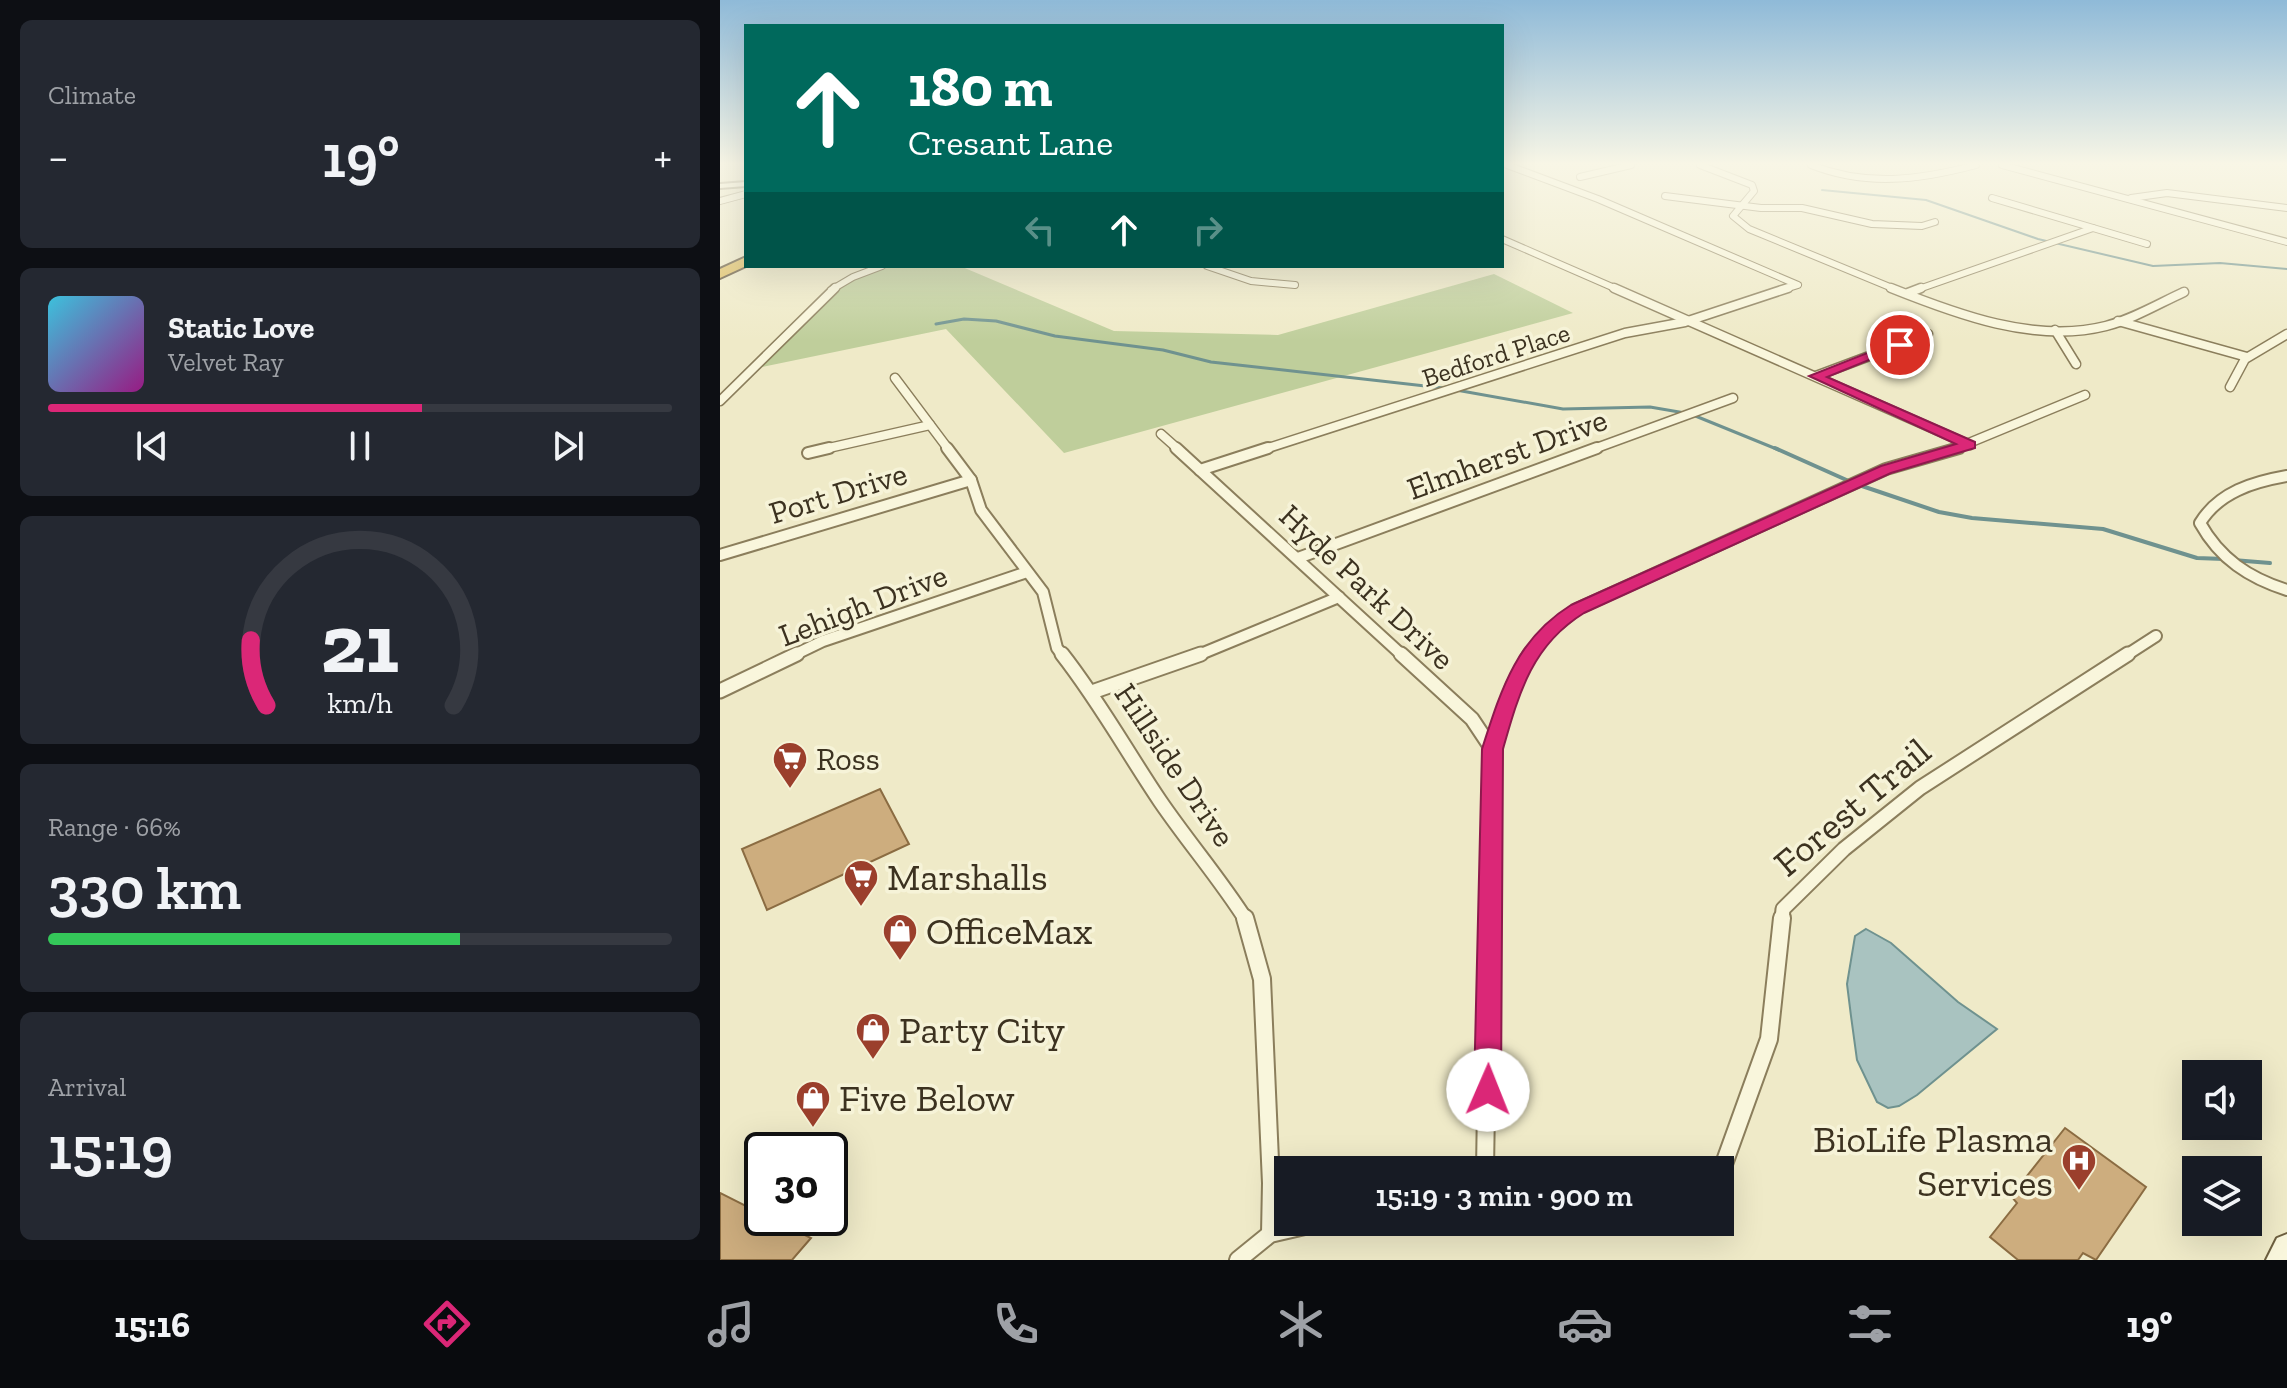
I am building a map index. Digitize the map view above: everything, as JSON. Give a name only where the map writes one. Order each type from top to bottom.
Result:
[{"type":"highway","points":[[720,261],[744,254]]},
{"type":"highway","points":[[720,274],[744,254]]},
{"type":"street","name":"Bedford Place","points":[[1200,470],[1625,333],[1685,322],[1798,285],[1651,224]]},
{"type":"street","points":[[1743,224],[1908,293],[2009,325],[2055,330],[2103,328],[2184,292]]},
{"type":"street","points":[[1871,224],[1929,224]]},
{"type":"street","points":[[2079,224],[2147,244]]},
{"type":"street","points":[[2219,224],[2287,242]]},
{"type":"street","points":[[1908,293],[2093,228]]},
{"type":"street","points":[[1504,240],[1970,445]]},
{"type":"street","points":[[720,401],[827,293],[853,277],[877,268]]},
{"type":"street","points":[[1213,268],[1251,281],[1295,285]]},
{"type":"street","points":[[2117,321],[2247,357]]},
{"type":"street","points":[[2055,330],[2076,364]]},
{"type":"street","points":[[1816,376],[1928,334]]},
{"type":"street","points":[[2230,387],[2237,366],[2287,334]]},
{"type":"street","name":"Hillside Drive","points":[[895,378],[971,480],[981,510],[1043,592],[1057,648],[1092,692],[1161,802],[1222,882],[1247,922],[1262,979],[1271,1183],[1270,1234]]},
{"type":"street","points":[[1485,1156],[1492,749],[1513,685],[1538,640],[1555,623],[1577,609],[1808,503],[1886,469],[1970,445],[2085,395]]},
{"type":"street","name":"Elmherst Drive","points":[[1298,558],[1733,398]]},
{"type":"street","points":[[808,453],[930,425]]},
{"type":"street","name":"Hyde Park Drive","points":[[1161,434],[1472,719],[1492,749]]},
{"type":"street","points":[[2287,476],[2241,489],[2211,507],[2200,523],[2210,544],[2228,561],[2247,574],[2287,590]]},
{"type":"street","name":"Port Drive","points":[[720,555],[971,480]]},
{"type":"street","name":"Lehigh Drive","points":[[720,691],[823,641],[1027,572]]},
{"type":"street","points":[[1092,692],[1201,654],[1339,597]]},
{"type":"street","name":"Forest Trail","points":[[1727,1156],[1769,1039],[1783,909],[1844,849],[1920,788],[2156,636]]},
{"type":"street","points":[[1238,1260],[1274,1233]]},
{"type":"street","points":[[2280,1260],[2287,1248]]},
{"type":"green space","points":[[879,268],[965,268],[1114,331],[1278,335],[1494,274],[1573,313],[1064,453],[946,329],[752,369],[827,293],[853,277]]},
{"type":"water","points":[[1866,929],[1891,943],[1958,1002],[1997,1029],[1917,1095],[1899,1106],[1888,1108],[1877,1102],[1857,1060],[1847,984],[1855,936]]},
{"type":"building","points":[[880,789],[909,844],[767,910],[742,849]]},
{"type":"building","name":"BioLife Plasma Services","points":[[2065,1128],[2146,1187],[2096,1260],[2083,1253],[2078,1260],[2018,1260],[1990,1237],[2017,1203],[2011,1196]]},
{"type":"building","points":[[720,1193],[744,1205],[744,1236],[811,1238],[792,1260],[720,1260]]},
{"type":"waterway","points":[[1994,224],[2038,239],[2153,266],[2220,263],[2287,269]]},
{"type":"waterway","points":[[936,324],[964,319],[996,321],[1055,336],[1163,350],[1211,362],[1443,388]]},
{"type":"waterway","points":[[1456,390],[1563,409],[1650,407],[1685,413]]},
{"type":"waterway","points":[[1693,415],[1779,450]]},
{"type":"waterway","points":[[1775,448],[1851,482]]},
{"type":"waterway","points":[[1859,485],[1939,512],[1972,518],[2103,529],[2197,558],[2224,559]]},
{"type":"waterway","points":[[2233,560],[2270,563]]},
{"type":"place","name":"Ross","points":[[790,790]]},
{"type":"place","name":"Marshalls","points":[[861,908]]},
{"type":"place","name":"OfficeMax","points":[[900,962]]},
{"type":"place","name":"Party City","points":[[873,1061]]},
{"type":"place","name":"Five Below","points":[[813,1129]]},
{"type":"place","name":"BioLife Plasma Services","points":[[2079,1192]]},
{"type":"route","points":[[1488,1090],[1492,749],[1513,685],[1538,640],[1555,623],[1577,609],[1886,469],[1970,445],[1816,376],[1900,345]]}]
